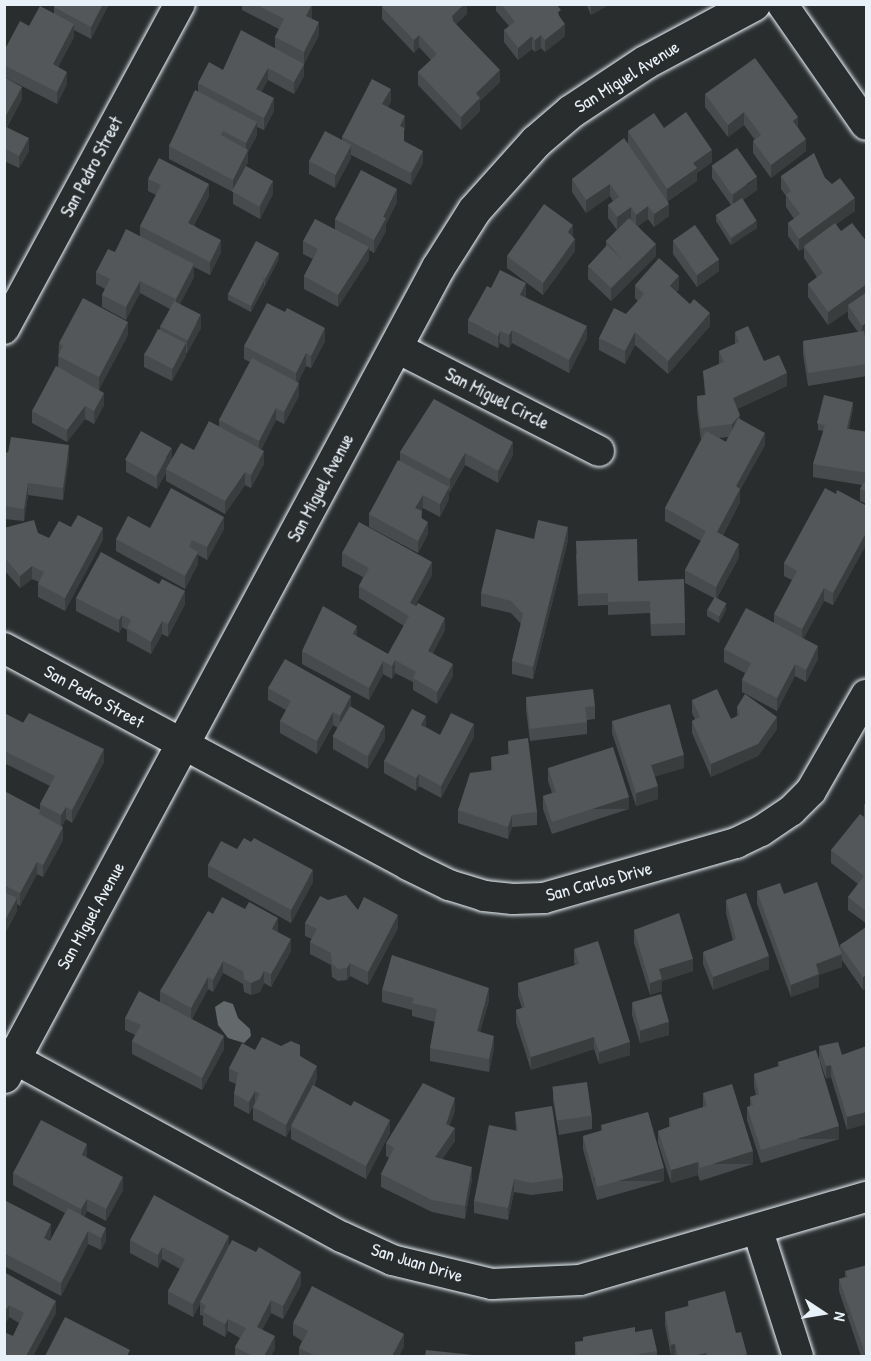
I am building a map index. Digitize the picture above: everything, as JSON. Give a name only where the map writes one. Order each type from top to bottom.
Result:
[{"type":"street","name":"San Pedro Street","points":[[4,329],[180,4]]},
{"type":"street","name":"San Miguel Avenue","points":[[8,1063],[184,746],[438,267],[474,210],[536,141],[606,85],[753,4]]},
{"type":"street","points":[[782,4],[867,125]]},
{"type":"street","name":"San Miguel Circle","points":[[395,347],[598,451]]},
{"type":"street","name":"San Pedro Street","points":[[4,648],[184,746]]},
{"type":"street","name":"San Carlos Drive","points":[[184,746],[449,885],[484,896],[543,898],[736,843],[761,831],[791,812],[811,791],[867,695]]},
{"type":"street","name":"San Juan Drive","points":[[8,1063],[342,1237],[392,1260],[440,1274],[492,1284],[580,1280],[758,1231],[867,1197]]},
{"type":"street","points":[[758,1231],[798,1356]]},
{"type":"shaded area","points":[[224,1001],[233,1004],[238,1018],[250,1029],[251,1036],[244,1043],[228,1038],[218,1025],[215,1007]]},
{"type":"building","points":[[55,4],[103,4],[91,27],[54,7]]},
{"type":"building","points":[[255,4],[312,4],[306,16],[319,22],[304,52],[275,37],[284,19]]},
{"type":"building","points":[[384,4],[464,4],[452,16],[453,21],[500,70],[476,93],[480,98],[461,117],[418,72],[437,54],[419,35],[414,40],[382,7]]},
{"type":"building","points":[[501,4],[556,4],[561,10],[557,13],[565,24],[545,40],[541,35],[535,40],[532,36],[518,48],[504,30],[515,22]]},
{"type":"building","points":[[40,6],[74,24],[53,64],[67,72],[57,92],[4,65],[4,51],[20,21],[29,26]]},
{"type":"building","points":[[241,30],[304,64],[294,82],[268,68],[256,89],[274,98],[264,118],[198,83],[209,62],[223,70]]},
{"type":"building","points":[[755,58],[798,117],[793,121],[806,139],[771,165],[753,141],[761,135],[744,112],[728,125],[705,94]]},
{"type":"building","points":[[4,77],[22,87],[4,119]]},
{"type":"building","points":[[372,79],[391,89],[382,104],[405,116],[400,126],[404,128],[404,141],[423,151],[411,173],[342,137]]},
{"type":"building","points":[[195,90],[257,122],[246,143],[223,131],[221,135],[248,150],[233,180],[169,146]]},
{"type":"building","points":[[686,112],[712,150],[693,163],[697,168],[667,189],[628,131],[654,113],[664,128]]},
{"type":"building","points":[[4,126],[29,138],[19,156],[4,148]]},
{"type":"building","points":[[325,131],[351,145],[336,175],[309,161]]},
{"type":"building","points":[[624,138],[669,204],[654,214],[648,206],[636,215],[631,207],[617,217],[608,205],[619,197],[610,184],[586,200],[572,179]]},
{"type":"building","points":[[737,148],[757,177],[732,194],[712,166]]},
{"type":"building","points":[[814,153],[825,178],[832,184],[840,178],[855,198],[799,239],[788,223],[800,214],[786,195],[791,191],[781,176]]},
{"type":"building","points":[[159,158],[209,184],[188,223],[221,240],[210,262],[140,226],[161,185],[148,179]]},
{"type":"building","points":[[246,166],[273,181],[259,206],[232,191]]},
{"type":"building","points":[[361,170],[397,189],[383,217],[386,218],[374,240],[335,219]]},
{"type":"building","points":[[742,198],[757,221],[731,238],[716,215]]},
{"type":"building","points":[[544,204],[573,225],[568,232],[575,239],[543,283],[507,256]]},
{"type":"building","points":[[629,218],[656,244],[611,288],[588,266],[607,245],[623,260],[606,241]]},
{"type":"building","points":[[315,219],[369,247],[338,295],[304,276],[318,249],[303,241]]},
{"type":"building","points":[[835,223],[841,231],[852,223],[867,242],[867,284],[828,312],[808,284],[823,273],[804,246]]},
{"type":"building","points":[[695,225],[719,259],[697,275],[673,240]]},
{"type":"building","points":[[126,229],[194,264],[176,299],[140,281],[126,307],[102,295],[110,279],[96,272],[108,249],[115,252]]},
{"type":"building","points":[[256,241],[279,253],[265,279],[262,277],[264,280],[251,306],[228,294]]},
{"type":"building","points":[[659,258],[679,276],[670,286],[690,304],[694,299],[710,313],[668,361],[635,332],[625,351],[599,338],[614,308],[626,314],[644,294],[635,285]]},
{"type":"building","points":[[500,270],[526,283],[520,295],[587,326],[569,360],[512,330],[509,335],[500,331],[498,336],[468,320],[487,286],[491,288]]},
{"type":"building","points":[[867,292],[867,322],[862,326],[848,305]]},
{"type":"building","points":[[83,298],[128,322],[99,377],[58,356],[63,346],[59,343]]},
{"type":"building","points":[[174,301],[201,315],[188,340],[161,327]]},
{"type":"building","points":[[267,303],[285,312],[287,308],[325,328],[311,356],[306,353],[296,373],[244,346]]},
{"type":"building","points":[[748,326],[764,361],[779,355],[787,373],[733,398],[740,415],[732,424],[701,428],[697,396],[706,395],[703,371],[724,362],[719,351],[739,342],[735,332]]},
{"type":"building","points":[[158,329],[186,343],[172,369],[145,355]]},
{"type":"building","points":[[864,331],[867,364],[808,373],[803,341]]},
{"type":"building","points":[[252,358],[299,383],[284,412],[276,408],[259,441],[219,420]]},
{"type":"building","points":[[56,366],[104,393],[94,411],[85,406],[67,430],[32,411]]},
{"type":"building","points":[[824,395],[853,402],[846,430],[817,423]]},
{"type":"building","points":[[434,399],[513,442],[498,471],[465,453],[450,479],[400,452]]},
{"type":"building","points":[[738,418],[765,433],[736,486],[740,489],[717,532],[739,544],[716,587],[685,570],[706,531],[665,508],[706,431],[726,442]]},
{"type":"building","points":[[209,421],[264,451],[251,475],[245,472],[225,501],[166,469],[181,443],[194,450]]},
{"type":"building","points":[[825,425],[867,432],[867,473],[813,464]]},
{"type":"building","points":[[141,431],[172,448],[156,477],[125,460]]},
{"type":"building","points":[[11,437],[69,445],[63,488],[28,483],[24,509],[4,506],[4,452],[8,453]]},
{"type":"building","points":[[398,460],[449,487],[440,504],[423,495],[415,508],[422,511],[421,518],[428,522],[418,541],[369,514]]},
{"type":"building","points":[[867,477],[867,492],[860,489]]},
{"type":"building","points":[[171,488],[224,517],[207,547],[192,540],[189,547],[198,552],[185,576],[116,539],[128,516],[150,528]]},
{"type":"building","points":[[825,488],[836,494],[837,490],[867,506],[867,531],[833,593],[824,588],[802,629],[774,614],[797,571],[784,563]]},
{"type":"building","points":[[78,515],[103,528],[65,598],[38,584],[44,572],[32,566],[20,576],[4,557],[6,552],[4,528],[34,520],[38,533],[49,538],[59,521],[71,527]]},
{"type":"building","points":[[538,520],[568,527],[533,667],[512,661],[523,614],[511,601],[481,593],[496,529],[534,539]]},
{"type":"building","points":[[359,522],[432,562],[410,603],[416,606],[418,603],[445,618],[428,651],[453,664],[437,692],[413,678],[416,672],[395,660],[392,666],[383,661],[369,688],[302,651],[323,606],[357,626],[353,634],[388,654],[409,616],[359,586],[369,568],[342,553]]},
{"type":"building","points":[[637,539],[638,581],[684,579],[685,623],[651,624],[650,601],[608,602],[608,593],[578,594],[576,541]]},
{"type":"building","points":[[101,552],[159,584],[162,579],[185,591],[168,624],[162,621],[151,642],[127,628],[131,620],[122,615],[119,620],[76,598]]},
{"type":"building","points":[[715,597],[726,603],[719,616],[708,610]]},
{"type":"building","points":[[746,608],[818,646],[806,670],[795,664],[777,698],[742,680],[751,663],[724,649]]},
{"type":"building","points":[[285,659],[351,696],[340,716],[333,712],[317,741],[280,721],[291,701],[268,688]]},
{"type":"building","points":[[593,689],[595,706],[585,707],[587,722],[530,729],[526,697]]},
{"type":"building","points":[[717,689],[731,719],[740,715],[737,707],[745,694],[777,717],[758,744],[711,764],[692,721],[700,717],[692,700]]},
{"type":"building","points":[[670,704],[684,755],[651,765],[658,786],[636,793],[612,721]]},
{"type":"building","points":[[350,706],[385,726],[367,756],[332,736]]},
{"type":"building","points":[[412,709],[426,716],[421,725],[440,735],[451,713],[474,724],[441,786],[419,774],[416,778],[384,761]]},
{"type":"building","points":[[4,713],[23,723],[29,713],[104,749],[72,810],[66,807],[61,815],[40,804],[55,776],[4,751]]},
{"type":"building","points":[[528,738],[537,812],[512,815],[508,827],[458,810],[470,773],[493,770],[491,757],[510,754],[508,741]]},
{"type":"building","points":[[613,747],[629,797],[552,822],[543,796],[556,792],[548,768]]},
{"type":"building","points":[[4,791],[40,810],[39,814],[63,827],[43,865],[37,862],[20,893],[4,885]]},
{"type":"building","points":[[860,814],[867,819],[867,912],[848,897],[864,876],[831,850]]},
{"type":"building","points":[[244,838],[251,842],[254,838],[313,870],[291,910],[208,865],[221,841],[237,849]]},
{"type":"building","points":[[817,882],[842,954],[816,964],[819,974],[791,985],[757,891],[780,883],[784,894]]},
{"type":"building","points":[[4,892],[17,898],[4,922]]},
{"type":"building","points":[[746,893],[769,956],[713,977],[703,952],[736,939],[726,900]]},
{"type":"building","points":[[346,895],[358,910],[364,897],[398,915],[368,972],[350,963],[347,968],[338,969],[332,964],[331,953],[310,942],[317,929],[305,923],[320,896],[328,900]]},
{"type":"building","points":[[222,897],[245,909],[249,902],[278,918],[272,929],[291,939],[271,974],[264,971],[260,979],[251,983],[244,979],[243,971],[223,961],[213,980],[208,977],[191,1008],[160,991],[208,911],[213,914]]},
{"type":"building","points":[[679,913],[693,959],[659,969],[662,979],[650,983],[634,930]]},
{"type":"building","points":[[866,927],[867,975],[863,977],[840,945]]},
{"type":"building","points":[[598,941],[630,1042],[599,1052],[594,1037],[531,1057],[516,1010],[525,1007],[518,983],[579,964],[574,949]]},
{"type":"building","points":[[392,955],[489,988],[477,1031],[494,1036],[489,1059],[430,1048],[437,1009],[412,1003],[414,998],[382,990]]},
{"type":"building","points":[[139,991],[224,1036],[202,1078],[132,1041],[141,1025],[125,1018]]},
{"type":"building","points":[[661,994],[669,1022],[640,1030],[632,1002]]},
{"type":"building","points":[[262,1037],[281,1046],[291,1041],[300,1045],[300,1056],[317,1066],[286,1125],[253,1107],[260,1094],[255,1091],[249,1102],[234,1094],[238,1073],[229,1068],[242,1043],[255,1050]]},
{"type":"building","points":[[838,1042],[842,1055],[867,1046],[867,1112],[847,1117],[831,1065],[826,1066],[819,1046]]},
{"type":"building","points":[[816,1050],[839,1126],[761,1150],[747,1107],[753,1105],[750,1097],[759,1094],[754,1074],[780,1066],[778,1062]]},
{"type":"building","points":[[587,1082],[592,1116],[557,1121],[552,1087]]},
{"type":"building","points":[[423,1083],[455,1098],[446,1124],[455,1128],[435,1157],[472,1167],[465,1206],[432,1200],[381,1174],[394,1148],[386,1143]]},
{"type":"building","points":[[732,1084],[753,1151],[700,1168],[698,1162],[671,1170],[658,1131],[671,1126],[669,1118],[707,1106],[703,1093]]},
{"type":"building","points":[[313,1085],[351,1106],[354,1101],[390,1120],[366,1166],[291,1126]]},
{"type":"building","points":[[552,1106],[563,1178],[531,1183],[514,1179],[508,1208],[474,1201],[489,1125],[518,1131],[515,1112]]},
{"type":"building","points":[[648,1112],[664,1168],[597,1187],[583,1136],[603,1130],[601,1125]]},
{"type":"building","points":[[41,1120],[87,1144],[82,1155],[123,1177],[106,1209],[87,1199],[81,1209],[13,1173]]},
{"type":"building","points":[[154,1195],[229,1236],[193,1304],[168,1291],[185,1259],[162,1247],[158,1255],[130,1240]]},
{"type":"building","points":[[6,1201],[51,1224],[44,1238],[50,1241],[68,1208],[106,1228],[101,1238],[88,1231],[61,1283],[4,1253],[4,1204]]},
{"type":"building","points":[[232,1240],[256,1252],[259,1247],[301,1272],[283,1306],[271,1300],[257,1327],[275,1336],[264,1356],[253,1356],[235,1347],[246,1328],[228,1319],[225,1324],[203,1312],[206,1306],[200,1302]]},
{"type":"building","points":[[867,1265],[866,1356],[839,1279],[847,1277],[845,1271]]},
{"type":"building","points":[[4,1272],[56,1301],[26,1356],[4,1356],[4,1332],[13,1336],[24,1313],[9,1305],[4,1313]]},
{"type":"building","points":[[312,1286],[404,1334],[392,1356],[316,1356],[299,1348],[308,1331],[293,1323]]},
{"type":"building","points":[[725,1291],[736,1333],[741,1332],[747,1354],[707,1356],[706,1353],[678,1356],[675,1344],[671,1345],[665,1312],[689,1306],[688,1301]]},
{"type":"building","points":[[65,1317],[130,1350],[127,1356],[45,1356]]},
{"type":"building","points":[[635,1327],[635,1332],[652,1329],[657,1351],[639,1354],[640,1356],[577,1356],[575,1342],[583,1341],[583,1337]]},
{"type":"building","points":[[426,1350],[483,1356],[425,1356]]}]
